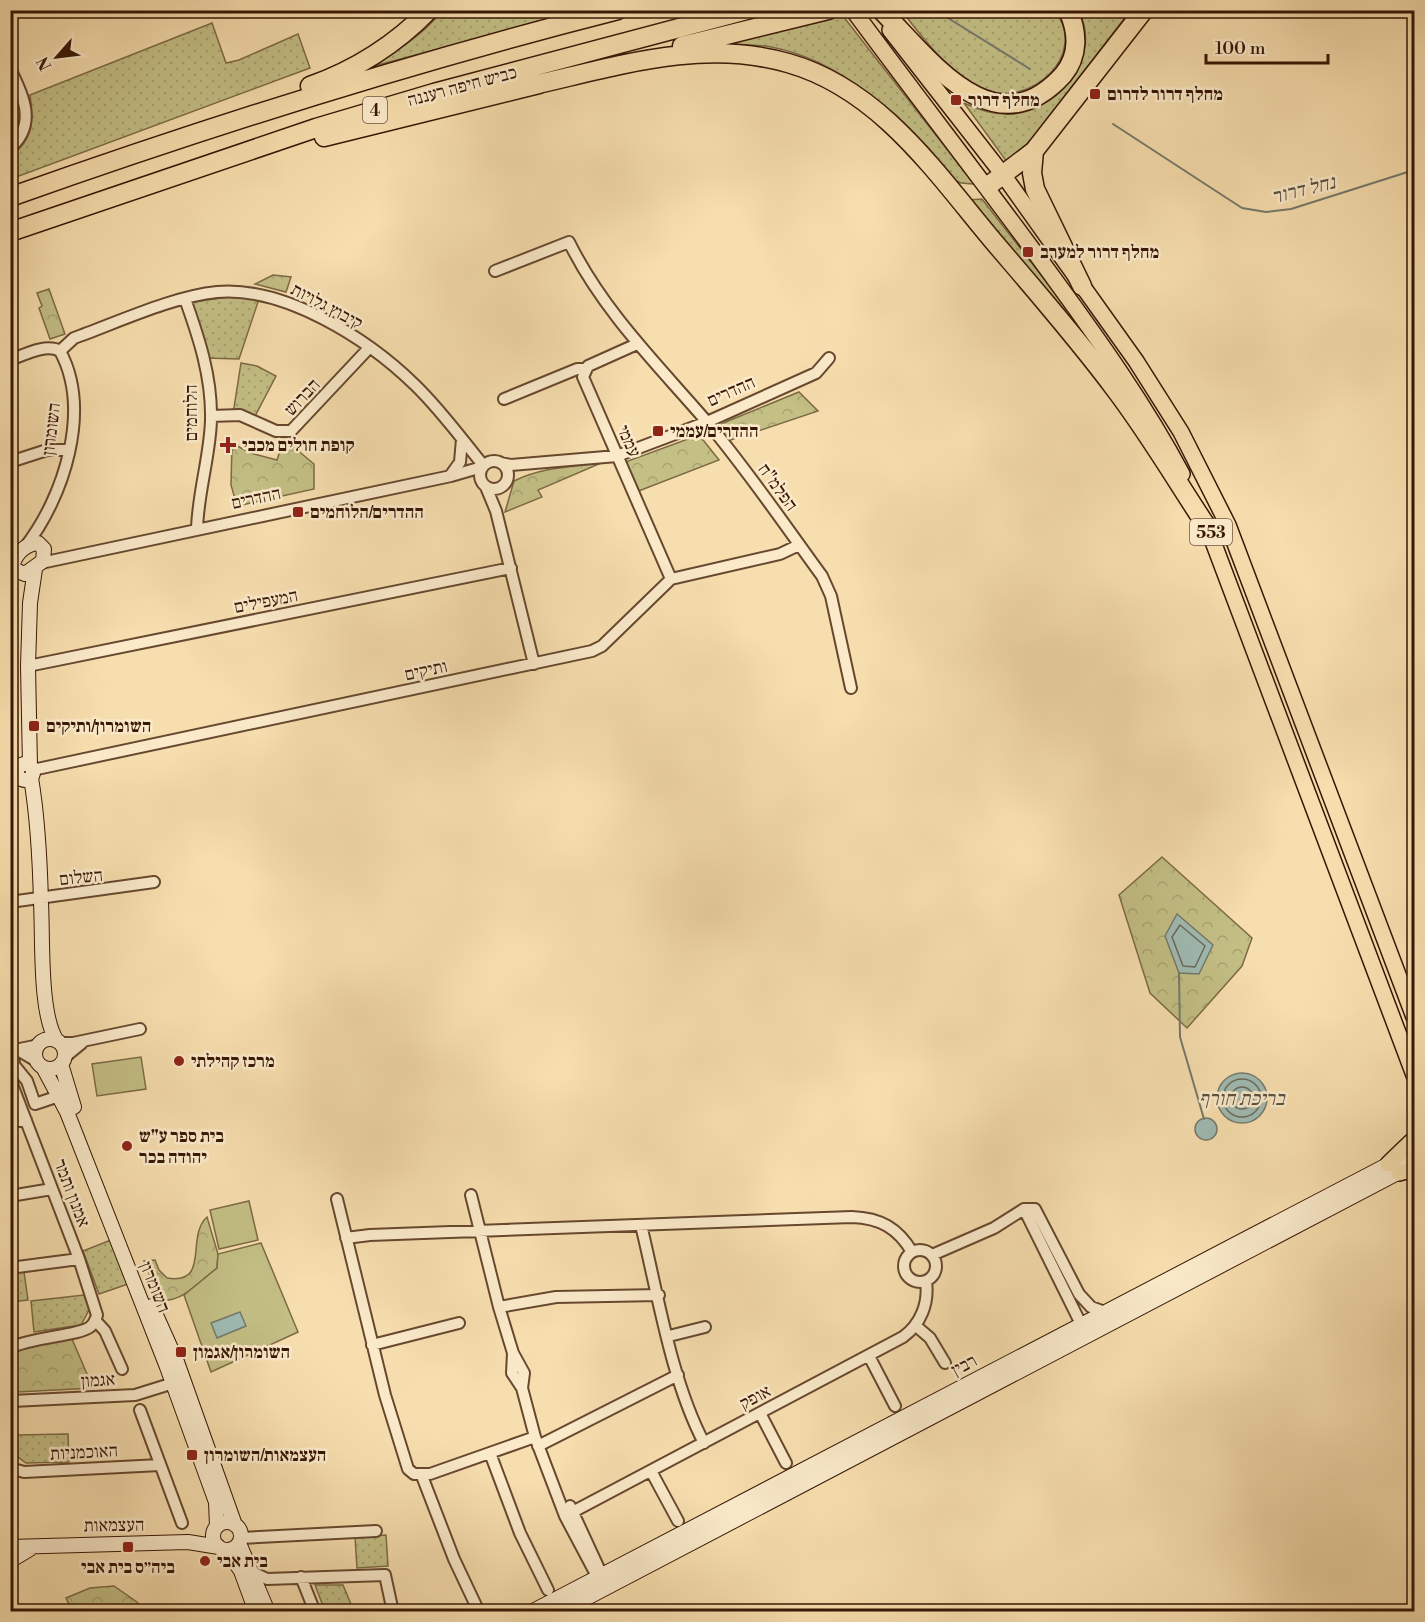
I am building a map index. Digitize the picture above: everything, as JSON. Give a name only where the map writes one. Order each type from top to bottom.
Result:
[{"type":"highway","points":[[15,195],[332,78],[396,40],[429,10]]},
{"type":"highway","name":"כביש חיפה רעננה","points":[[15,195],[307,99],[461,52],[618,10]]},
{"type":"highway","name":"כביש חיפה רעננה","points":[[10,232],[316,128],[434,93],[747,10]]},
{"type":"highway","points":[[200,167],[828,10]]},
{"type":"highway","points":[[881,10],[909,45],[969,94],[996,104],[1012,104],[1043,93],[1066,71],[1076,48],[1075,30],[1068,10]]},
{"type":"highway","points":[[987,186],[1004,176],[1034,151],[1144,10]]},
{"type":"highway","points":[[529,86],[661,56],[696,52],[759,57],[788,63],[816,72],[856,95],[886,120],[928,164],[1089,355],[1140,424],[1211,533]]},
{"type":"highway","points":[[1034,151],[1032,173],[1035,189],[1082,286]]},
{"type":"main road","name":"553","points":[[853,10],[987,186],[1141,402],[1165,441],[1211,533],[1414,1077]]},
{"type":"main road","name":"553","points":[[876,10],[909,45],[1082,286],[1156,392],[1205,477],[1228,525],[1414,1017]]},
{"type":"main road","points":[[1393,1168],[1414,1139]]},
{"type":"main road","points":[[1393,1168],[1414,1169]]},
{"type":"street","points":[[10,69],[23,95],[26,118],[24,129],[10,148]]},
{"type":"street","name":"הפלמ\"ח","points":[[495,271],[569,242],[586,277],[637,344],[707,422],[822,576],[831,596],[852,688]]},
{"type":"street","name":"קיבוץ גלויות","points":[[60,351],[74,338],[185,299],[223,292],[275,297],[306,310],[369,348],[416,386],[483,466]]},
{"type":"street","name":"הלוחמים","points":[[185,299],[204,358],[211,416],[197,529]]},
{"type":"street","points":[[504,399],[576,369],[585,369],[637,344]]},
{"type":"street","points":[[10,360],[39,350],[55,348],[60,351]]},
{"type":"street","name":"הברוש","points":[[211,416],[240,415],[276,431],[291,431],[369,348]]},
{"type":"street","name":"השומרון","points":[[60,351],[66,362],[73,397],[72,430],[63,476],[26,560],[30,603],[28,728],[24,773],[33,804],[50,1042],[63,1061],[77,1115],[178,1382],[241,1571],[263,1608]]},
{"type":"street","name":"ההדרים","points":[[501,463],[511,465],[617,456],[707,422],[816,373],[829,358]]},
{"type":"street","name":"עממי","points":[[585,369],[583,377],[671,579]]},
{"type":"street","points":[[450,476],[460,462],[462,439]]},
{"type":"street","points":[[10,462],[47,450],[68,450]]},
{"type":"street","points":[[496,511],[508,474],[501,463],[490,461],[483,466],[483,484],[496,511],[534,664]]},
{"type":"street","name":"ההדרים","points":[[505,484],[518,471],[536,463]]},
{"type":"street","name":"ההדרים","points":[[26,560],[69,555],[197,529],[450,476],[483,466]]},
{"type":"street","name":"ההדרים","points":[[450,476],[469,476],[483,484]]},
{"type":"street","points":[[483,484],[495,489],[505,484]]},
{"type":"street","name":"השומרון","points":[[26,560],[42,529],[48,509]]},
{"type":"street","points":[[671,579],[780,554],[799,544]]},
{"type":"street","name":"המעפילים","points":[[28,666],[511,568]]},
{"type":"street","name":"ותיקים","points":[[24,773],[598,649],[671,579]]},
{"type":"street","name":"השלום","points":[[10,902],[154,882]]},
{"type":"street","points":[[14,1051],[50,1042],[88,1040],[140,1029]]},
{"type":"street","points":[[14,1051],[54,1068],[88,1040]]},
{"type":"street","points":[[40,1064],[35,1054],[50,1042]]},
{"type":"street","points":[[14,1051],[14,1065],[27,1081],[35,1104],[54,1098]]},
{"type":"street","name":"השומרון","points":[[40,1064],[67,1112],[178,1382],[216,1502],[214,1541],[232,1541]]},
{"type":"street","name":"אמנון ותמר","points":[[10,1079],[97,1309],[95,1320],[105,1331],[122,1369]]},
{"type":"street","points":[[10,1122],[26,1120]]},
{"type":"street","name":"רבין","points":[[531,1611],[601,1580],[1393,1168],[1414,1151]]},
{"type":"street","name":"רבין","points":[[560,1611],[601,1580],[1081,1324],[1393,1168],[1414,1164]]},
{"type":"street","points":[[10,1196],[52,1189]]},
{"type":"street","points":[[471,1195],[513,1353],[512,1373],[522,1388],[536,1442],[601,1580]]},
{"type":"street","points":[[337,1199],[372,1345],[403,1459],[408,1469],[422,1476],[454,1559],[479,1611]]},
{"type":"street","points":[[1029,1212],[1078,1294],[1091,1307],[1105,1312]]},
{"type":"street","points":[[934,1260],[959,1245],[1029,1212]]},
{"type":"street","points":[[1029,1212],[1081,1324]]},
{"type":"street","points":[[346,1238],[480,1231],[866,1218],[879,1220],[896,1231],[912,1252]]},
{"type":"street","points":[[641,1225],[678,1375],[691,1415],[704,1443]]},
{"type":"street","points":[[924,1250],[934,1260],[932,1276],[926,1281],[915,1281],[906,1273],[904,1261],[912,1252],[924,1250]]},
{"type":"street","points":[[10,1268],[79,1259]]},
{"type":"street","points":[[926,1281],[926,1299],[916,1326],[930,1338],[945,1363]]},
{"type":"street","points":[[499,1307],[556,1297],[658,1295]]},
{"type":"street","points":[[12,1346],[40,1338],[82,1331],[90,1327],[95,1320]]},
{"type":"street","points":[[372,1345],[459,1323]]},
{"type":"street","name":"אופק","points":[[569,1514],[869,1356],[903,1337],[916,1326]]},
{"type":"street","points":[[669,1336],[705,1327]]},
{"type":"street","points":[[869,1356],[895,1406]]},
{"type":"street","points":[[422,1476],[490,1453],[536,1442],[678,1375]]},
{"type":"street","name":"אגמון","points":[[11,1398],[135,1395],[178,1382]]},
{"type":"street","points":[[10,1443],[11,1398]]},
{"type":"street","points":[[140,1410],[182,1523]]},
{"type":"street","points":[[760,1413],[786,1463]]},
{"type":"street","points":[[490,1453],[520,1533],[548,1590]]},
{"type":"street","name":"האוכמניות","points":[[10,1468],[24,1472],[160,1465]]},
{"type":"street","points":[[651,1471],[678,1521]]},
{"type":"street","name":"העצמאות","points":[[10,1547],[232,1541],[226,1523],[188,1542]]},
{"type":"street","points":[[232,1541],[376,1531]]},
{"type":"street","name":"השומרון","points":[[232,1541],[252,1572],[263,1608]]},
{"type":"street","name":"העצמאות","points":[[10,1561],[40,1545]]},
{"type":"street","points":[[252,1572],[260,1577],[278,1578],[385,1575],[393,1611]]},
{"type":"street","points":[[301,1577],[315,1611]]},
{"type":"street","points":[[263,1608],[269,1586],[278,1578]]},
{"type":"green space","points":[[442,11],[580,11],[363,69],[406,44]]},
{"type":"green space","points":[[902,11],[1055,11],[1064,28],[1065,45],[1060,61],[1050,74],[1036,85],[1019,92],[1002,94],[984,90],[961,76],[928,44]]},
{"type":"green space","points":[[1079,11],[1130,11],[1032,139],[1007,162],[964,103],[988,112],[1013,114],[1031,110],[1047,102],[1061,91],[1073,78],[1081,62],[1085,46],[1085,28]]},
{"type":"green space","points":[[843,16],[974,184],[961,183],[952,179],[893,116],[850,81],[826,66],[800,55],[771,47],[717,43]]},
{"type":"green space","points":[[212,23],[226,63],[239,60],[298,34],[310,68],[11,179],[11,156],[28,137],[32,122],[30,95]]},
{"type":"green space","points":[[982,199],[1104,356],[1098,360],[969,200]]},
{"type":"green space","points":[[273,275],[291,277],[286,292],[255,284]]},
{"type":"green space","points":[[49,289],[65,334],[50,339],[39,308],[42,306],[37,293]]},
{"type":"green space","points":[[235,296],[259,299],[239,359],[205,358],[191,305],[193,302]]},
{"type":"green space","points":[[241,363],[257,366],[276,376],[253,420],[233,414]]},
{"type":"green space","points":[[799,392],[818,411],[728,441],[722,434],[722,424]]},
{"type":"green space","points":[[700,436],[719,460],[636,492],[626,466],[628,461]]},
{"type":"green space","points":[[284,439],[314,464],[314,489],[237,506],[231,485],[232,443],[250,453],[277,460]]},
{"type":"green space","points":[[601,463],[538,490],[542,497],[505,512],[514,481],[545,470]]},
{"type":"green space","points":[[1162,857],[1252,938],[1242,966],[1187,1028],[1150,993],[1119,895]]},
{"type":"green space","points":[[141,1057],[146,1089],[97,1096],[92,1064]]},
{"type":"green space","points":[[249,1201],[258,1240],[219,1249],[210,1210]]},
{"type":"green space","points":[[207,1217],[218,1254],[217,1268],[175,1299],[159,1299],[144,1261],[155,1260],[159,1270],[167,1278],[180,1278],[189,1274],[193,1267],[201,1226]]},
{"type":"green space","points":[[111,1240],[128,1284],[99,1294],[83,1251]]},
{"type":"green space","points":[[261,1243],[298,1332],[211,1372],[184,1295],[217,1268],[218,1254]]},
{"type":"green space","points":[[24,1272],[28,1300],[11,1302],[11,1273]]},
{"type":"green space","points":[[84,1295],[89,1310],[81,1325],[34,1332],[31,1301]]},
{"type":"green space","points":[[72,1339],[93,1388],[18,1392],[10,1357],[31,1346]]},
{"type":"green space","points":[[68,1434],[69,1462],[26,1463],[18,1457],[17,1435]]},
{"type":"green space","points":[[386,1535],[388,1566],[357,1568],[355,1537]]},
{"type":"green space","points":[[315,1585],[343,1585],[353,1609],[325,1611]]},
{"type":"green space","points":[[114,1586],[137,1602],[144,1611],[72,1611],[66,1598],[90,1588]]},
{"type":"water","points":[[1177,914],[1213,945],[1199,974],[1179,973],[1165,936]]},
{"type":"water","name":"בריכת חורף","points":[[1242,1073],[1251,1075],[1262,1084],[1267,1098],[1265,1107],[1256,1118],[1242,1123],[1233,1121],[1222,1112],[1217,1098],[1219,1089],[1228,1078]]},
{"type":"water","points":[[1206,1118],[1214,1121],[1217,1129],[1214,1137],[1206,1140],[1198,1137],[1195,1129],[1198,1121]]},
{"type":"water","points":[[240,1312],[246,1326],[217,1338],[211,1323]]},
{"type":"waterway","name":"נחל דרור","points":[[935,10],[1030,69]]},
{"type":"waterway","name":"נחל דרור","points":[[1113,124],[1242,208],[1266,212],[1291,209],[1414,170]]},
{"type":"waterway","points":[[1179,973],[1180,1037],[1204,1119]]},
{"type":"place","name":"מחלף דרור לדרום","points":[[1095,94]]},
{"type":"place","name":"מחלף דרור","points":[[956,100]]},
{"type":"place","name":"מחלף דרור למערב","points":[[1028,252]]},
{"type":"place","name":"ההדרים/עממי","points":[[658,431]]},
{"type":"place","name":"קופת חולים מכבי","points":[[228,445]]},
{"type":"place","name":"ההדרים/הלוחמים","points":[[298,512]]},
{"type":"place","name":"השומרון/ותיקים","points":[[34,726]]},
{"type":"place","name":"מרכז קהילתי","points":[[179,1061]]},
{"type":"place","name":"בית ספר ע\"ש יהודה בכר","points":[[127,1146]]},
{"type":"place","name":"השומרון/אגמון","points":[[181,1352]]},
{"type":"place","name":"העצמאות/השומרון","points":[[192,1455]]},
{"type":"place","name":"ביה״ס בית אבי","points":[[128,1547]]},
{"type":"place","name":"בית אבי","points":[[205,1561]]}]
